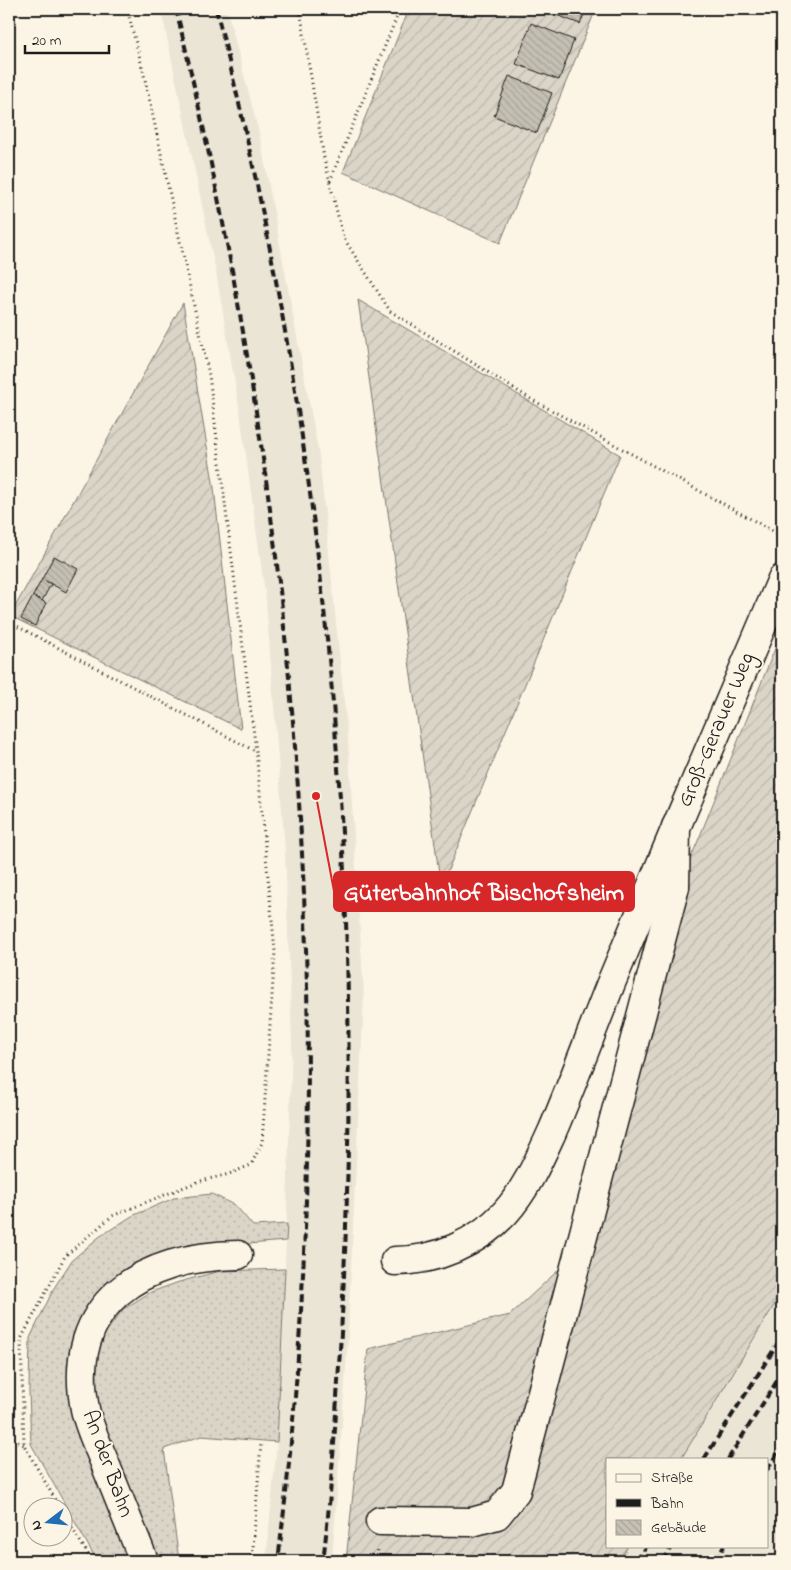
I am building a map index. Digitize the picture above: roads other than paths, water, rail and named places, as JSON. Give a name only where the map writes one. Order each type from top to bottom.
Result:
[{"type":"street","name":"Groß-Gerauer Weg","points":[[395,1262],[421,1259],[474,1239],[506,1212],[521,1191],[538,1161],[564,1105],[676,826],[782,579]]},
{"type":"street","points":[[380,1522],[472,1522],[496,1515],[516,1491],[676,887],[676,826]]},
{"type":"street","name":"An der Bahn","points":[[144,1561],[85,1410],[82,1378],[84,1355],[90,1332],[100,1311],[112,1296],[129,1283],[149,1273],[196,1259],[238,1255]]},
{"type":"railway","points":[[176,9],[218,200],[253,392],[279,586],[298,780],[307,976],[307,1171],[297,1366],[278,1561]]},
{"type":"railway","points":[[216,9],[255,176],[287,343],[312,512],[331,682],[343,853],[348,1023],[347,1194],[336,1414],[331,1488],[323,1561]]},
{"type":"railway","points":[[705,1458],[782,1337]]},
{"type":"railway","points":[[729,1458],[782,1373]]},
{"type":"railway","points":[[768,1468],[782,1445]]},
{"type":"railway","points":[[637,1561],[646,1548]]},
{"type":"railway","points":[[662,1561],[671,1548]]},
{"type":"railway","points":[[716,1561],[723,1548]]},
{"type":"place","name":"Güterbahnhof Bischofsheim","points":[[316,796]]}]
